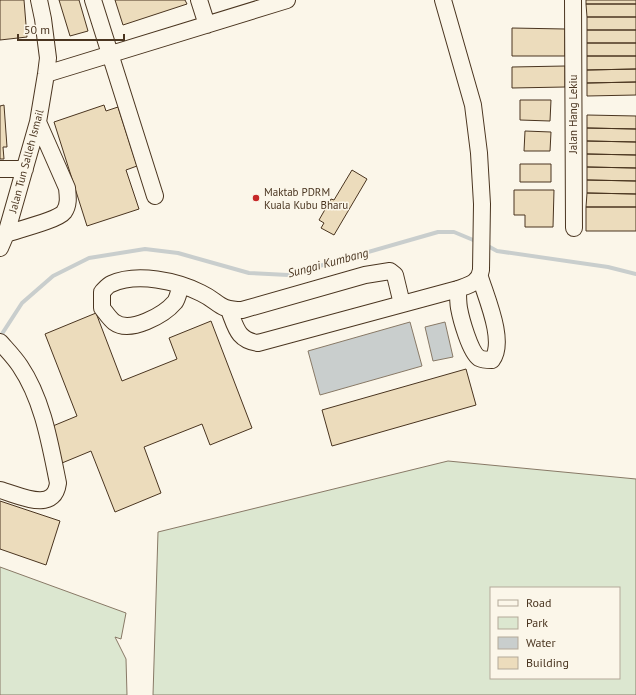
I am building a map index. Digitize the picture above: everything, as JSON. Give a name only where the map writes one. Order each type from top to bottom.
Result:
[{"type":"street","name":"Jalan Tun Salleh Ismail","points":[[3,241],[38,122],[46,74],[48,58],[39,0]]},
{"type":"street","points":[[92,0],[155,196]]},
{"type":"street","points":[[199,0],[207,25]]},
{"type":"street","points":[[46,74],[286,0]]},
{"type":"street","points":[[443,0],[473,105],[479,153],[482,204],[480,273],[496,328],[496,355],[492,360],[486,360],[478,357],[473,350],[464,328],[459,308],[458,289]]},
{"type":"street","name":"Jalan Hang Lekiu","points":[[573,0],[574,228]]},
{"type":"street","points":[[3,241],[63,214],[67,207],[67,188],[38,122]]},
{"type":"street","points":[[0,169],[25,169]]},
{"type":"street","points":[[181,285],[176,301],[165,312],[155,318],[136,325],[123,326],[115,323],[102,308],[102,292],[110,284],[132,278],[152,279],[181,285],[200,293],[229,310],[242,310],[385,271],[390,271],[395,275],[402,304]]},
{"type":"street","points":[[229,310],[241,337],[248,342],[258,343],[458,289],[471,284],[480,273]]},
{"type":"street","points":[[0,342],[20,365],[31,386],[39,406],[58,483],[57,491],[52,498],[44,501],[31,499],[0,490]]},
{"type":"green space","points":[[448,461],[636,479],[636,695],[153,695],[158,532]]},
{"type":"green space","points":[[0,567],[126,613],[121,639],[115,637],[126,659],[127,695],[0,695]]},
{"type":"water","points":[[410,322],[422,366],[320,395],[308,351]]},
{"type":"water","points":[[445,322],[453,357],[433,361],[425,327]]},
{"type":"building","points":[[0,0],[24,0],[27,37],[0,40]]},
{"type":"building","points":[[59,0],[79,0],[88,31],[70,36]]},
{"type":"building","points":[[115,0],[185,0],[187,4],[123,25]]},
{"type":"building","points":[[586,0],[636,0],[636,4],[586,4]]},
{"type":"building","points":[[586,4],[636,4],[636,17],[587,17]]},
{"type":"building","points":[[587,17],[636,17],[636,30],[587,30]]},
{"type":"building","points":[[512,28],[565,29],[565,56],[512,56]]},
{"type":"building","points":[[587,30],[636,30],[636,43],[587,43]]},
{"type":"building","points":[[587,43],[636,43],[636,56],[587,56]]},
{"type":"building","points":[[587,56],[636,56],[636,69],[587,70]]},
{"type":"building","points":[[565,66],[565,87],[512,88],[512,67]]},
{"type":"building","points":[[636,69],[636,82],[587,83],[587,70]]},
{"type":"building","points":[[636,82],[636,95],[587,96],[587,83]]},
{"type":"building","points":[[520,100],[551,100],[550,121],[520,120]]},
{"type":"building","points":[[4,105],[7,147],[3,147],[4,159],[0,159],[0,106]]},
{"type":"building","points":[[104,105],[106,111],[118,107],[137,166],[126,170],[139,209],[87,226],[54,122]]},
{"type":"building","points":[[587,115],[636,116],[636,129],[587,128]]},
{"type":"building","points":[[587,128],[636,129],[636,142],[587,141]]},
{"type":"building","points":[[525,131],[551,132],[550,151],[524,151]]},
{"type":"building","points":[[587,141],[636,142],[636,155],[587,154]]},
{"type":"building","points":[[587,154],[636,155],[636,168],[587,167]]},
{"type":"building","points":[[520,164],[551,164],[551,182],[520,182]]},
{"type":"building","points":[[587,167],[636,168],[636,181],[587,180]]},
{"type":"building","points":[[352,170],[367,179],[334,235],[321,228],[324,223],[319,220],[331,199],[334,200]]},
{"type":"building","points":[[587,180],[636,181],[636,194],[587,193]]},
{"type":"building","points":[[514,190],[554,190],[553,227],[525,227],[525,215],[514,215]]},
{"type":"building","points":[[587,193],[636,194],[636,207],[586,207]]},
{"type":"building","points":[[586,207],[636,207],[636,231],[586,231]]},
{"type":"building","points":[[96,313],[122,381],[177,359],[169,338],[211,321],[252,428],[210,445],[202,424],[144,447],[161,493],[115,512],[91,451],[62,463],[48,428],[77,416],[45,334]]},
{"type":"building","points":[[466,369],[476,405],[332,446],[322,410]]},
{"type":"building","points":[[0,501],[60,521],[46,565],[0,549]]},
{"type":"waterway","name":"Sungai Kumbang","points":[[0,337],[22,303],[53,276],[89,258],[145,249],[178,253],[249,273],[288,275],[438,232],[454,232],[478,242]]},
{"type":"waterway","name":"Sungai Kumbang","points":[[486,245],[497,251],[608,267],[636,274]]},
{"type":"place","name":"Maktab PDRM Kuala Kubu Bharu","points":[[256,198]]}]
